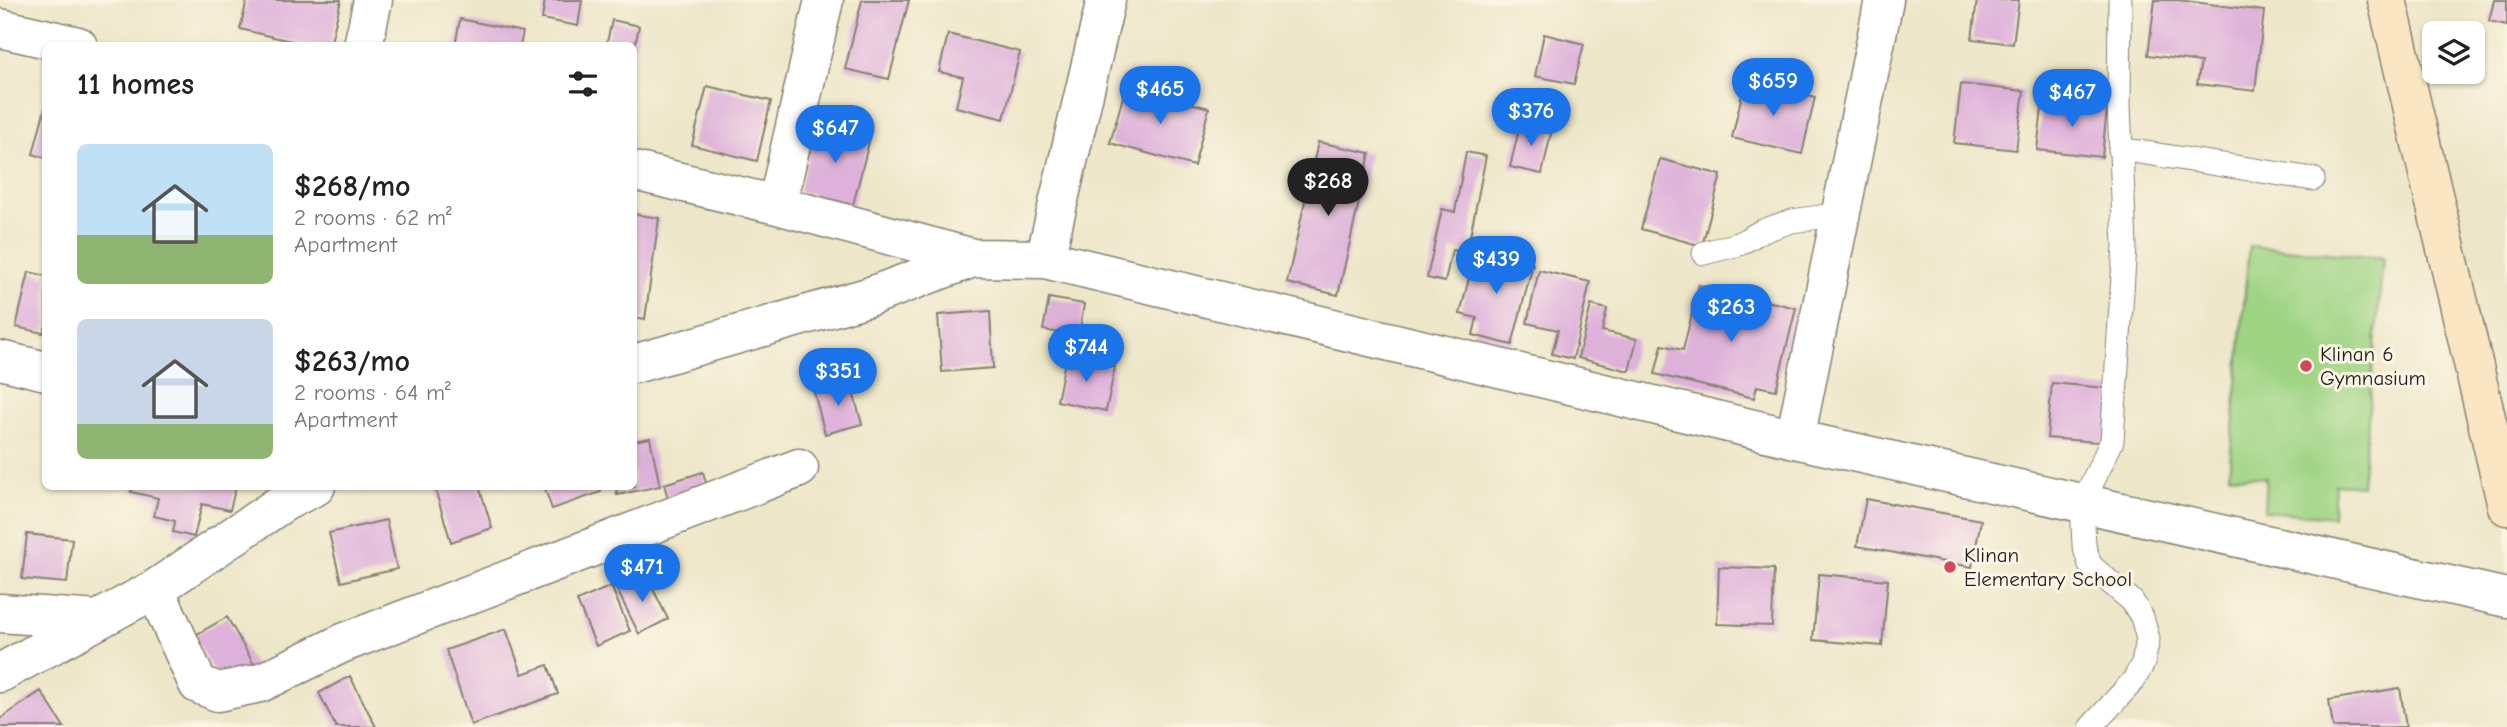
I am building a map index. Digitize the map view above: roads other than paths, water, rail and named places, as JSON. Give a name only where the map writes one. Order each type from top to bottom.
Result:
[{"type":"street","points":[[364,42],[373,0]]},
{"type":"street","points":[[777,205],[824,0]]},
{"type":"street","points":[[1045,259],[1106,0]]},
{"type":"street","points":[[1795,439],[1884,0]]},
{"type":"street","points":[[2387,0],[2507,506]]},
{"type":"street","points":[[0,28],[61,42]]},
{"type":"street","points":[[637,172],[777,205],[973,258],[1045,259],[1795,439],[2507,598]]},
{"type":"street","points":[[637,363],[868,297],[973,258]]},
{"type":"street","points":[[0,360],[42,370]]},
{"type":"street","points":[[155,589],[198,684],[218,692],[234,690],[260,683],[343,643],[799,468]]},
{"type":"street","points":[[0,673],[155,589],[295,492]]},
{"type":"street","points":[[0,613],[98,620]]},
{"type":"lane","points":[[2091,727],[2134,680],[2143,663],[2148,639],[2142,617],[2132,601],[2090,565],[2084,545],[2082,504],[2112,441],[2125,246],[2120,149],[2120,0]]},
{"type":"lane","points":[[2120,149],[2313,179]]},
{"type":"lane","points":[[1704,253],[1739,244],[1762,231],[1792,221],[1840,214]]},
{"type":"place","name":"Klinan 6 Gymnasium","points":[[2306,366]]},
{"type":"place","name":"Klinan Elementary School","points":[[1950,567]]}]
